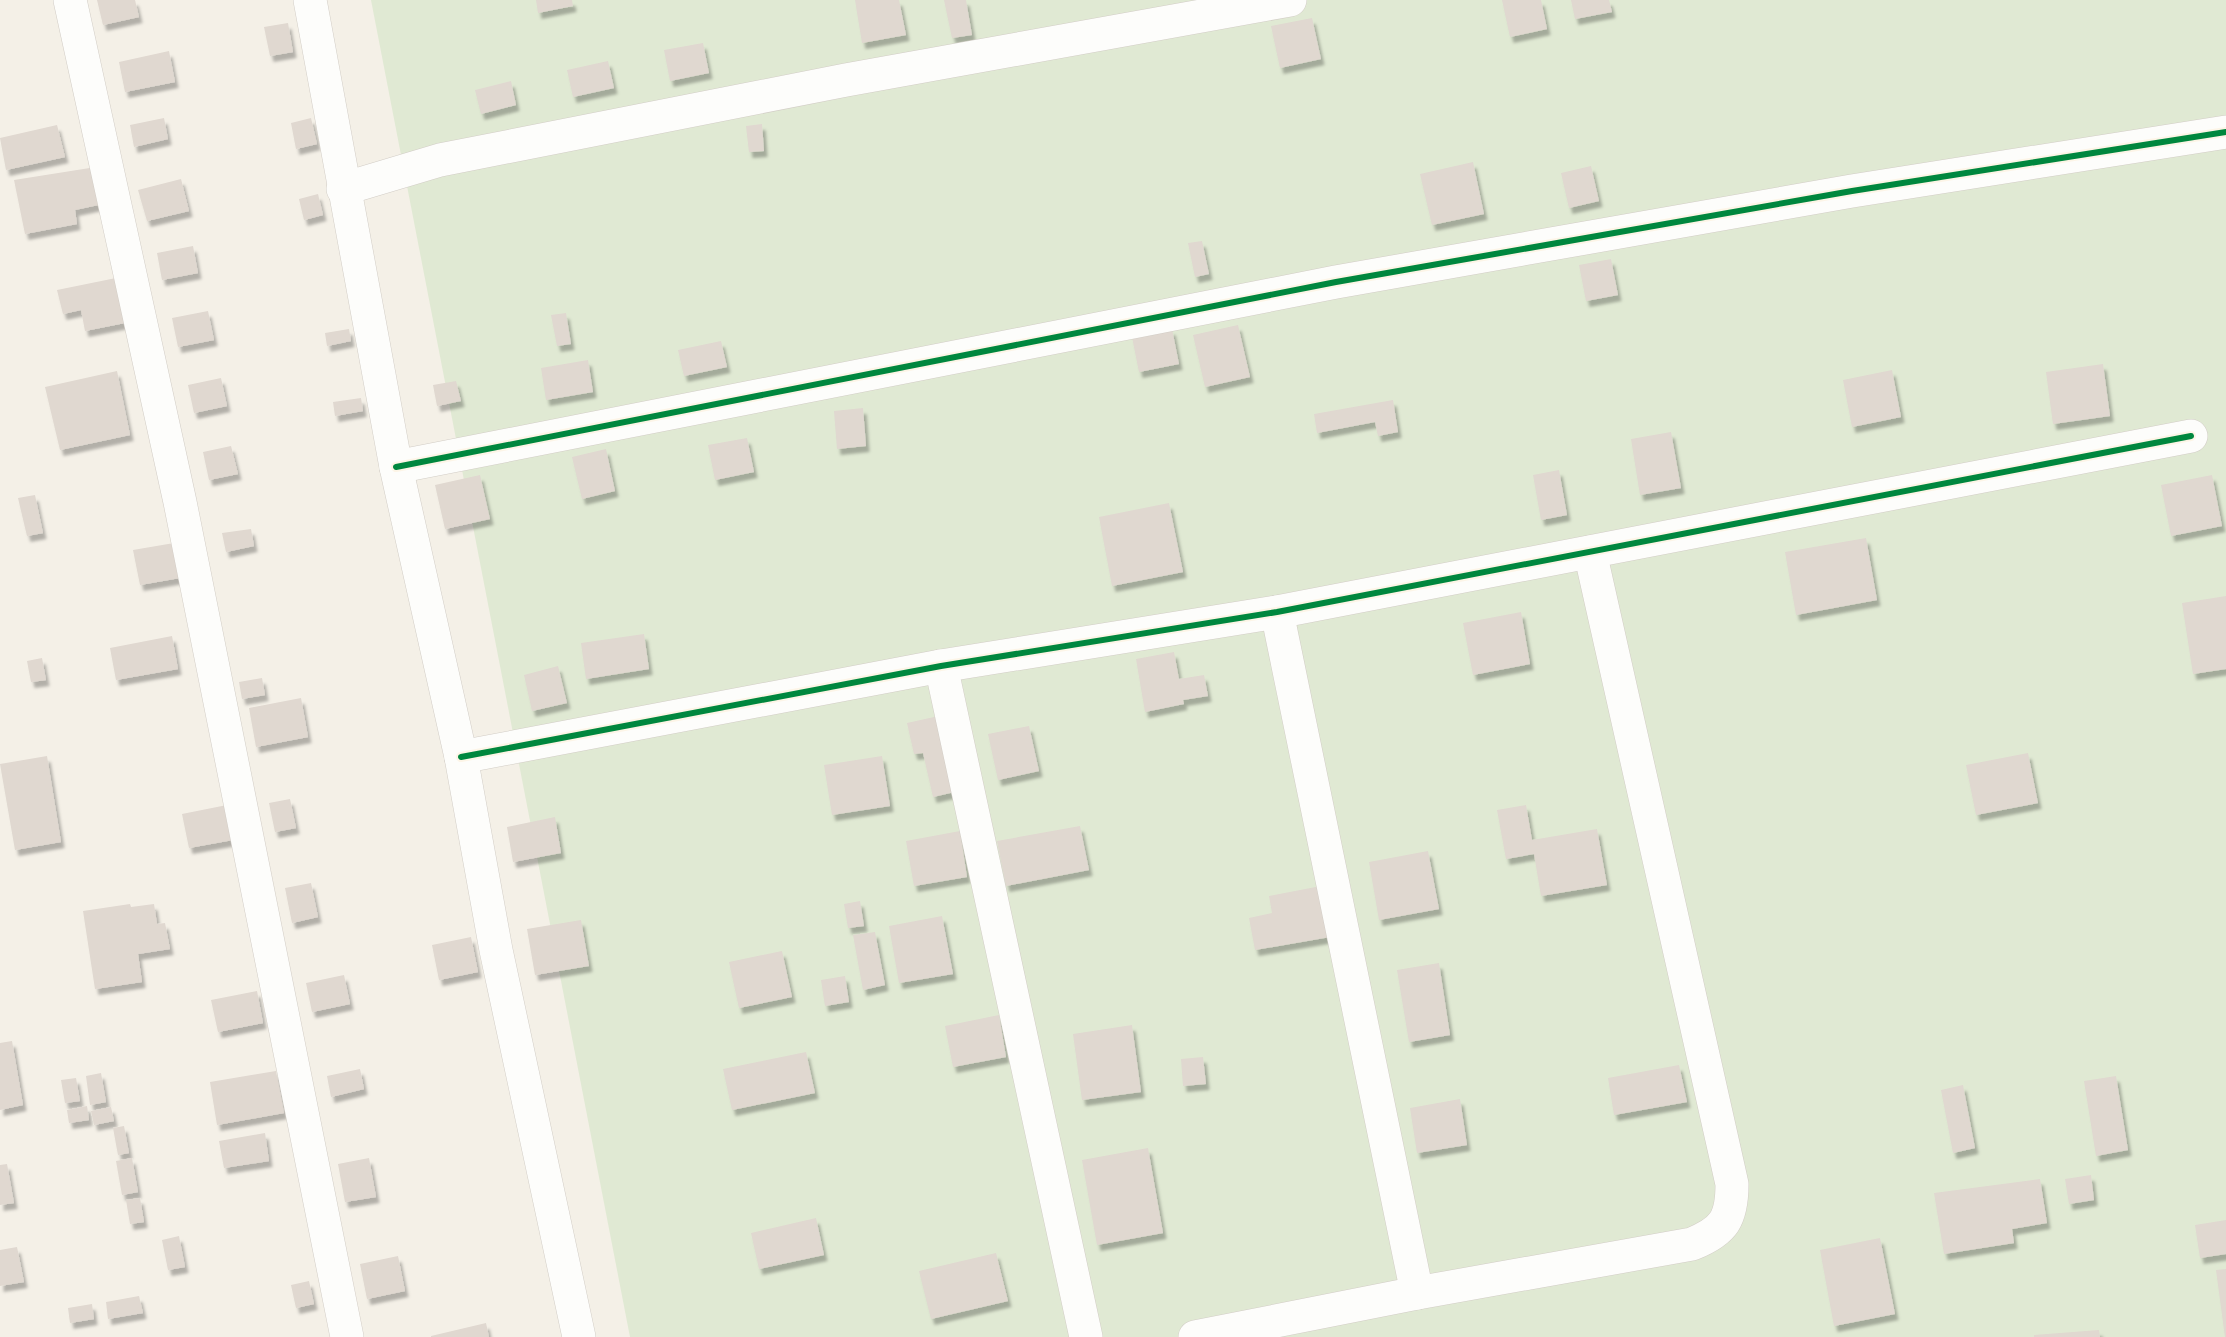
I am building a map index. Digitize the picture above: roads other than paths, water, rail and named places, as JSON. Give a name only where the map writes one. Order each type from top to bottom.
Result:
[{"type":"street","points":[[70,0],[180,502],[347,1337]]},
{"type":"street","points":[[310,0],[396,467],[461,757],[496,950],[579,1337]]},
{"type":"street","points":[[343,189],[464,155],[846,80],[1290,0]]},
{"type":"street","points":[[396,467],[1336,282],[1852,191],[2226,132]]},
{"type":"street","points":[[461,757],[941,666],[1277,612],[2191,436]]},
{"type":"street","points":[[1195,1337],[1417,1293],[1692,1244],[1713,1235],[1725,1222],[1732,1206],[1732,1184],[1590,552]]},
{"type":"street","points":[[1277,612],[1417,1293]]},
{"type":"street","points":[[941,666],[1086,1337]]}]
